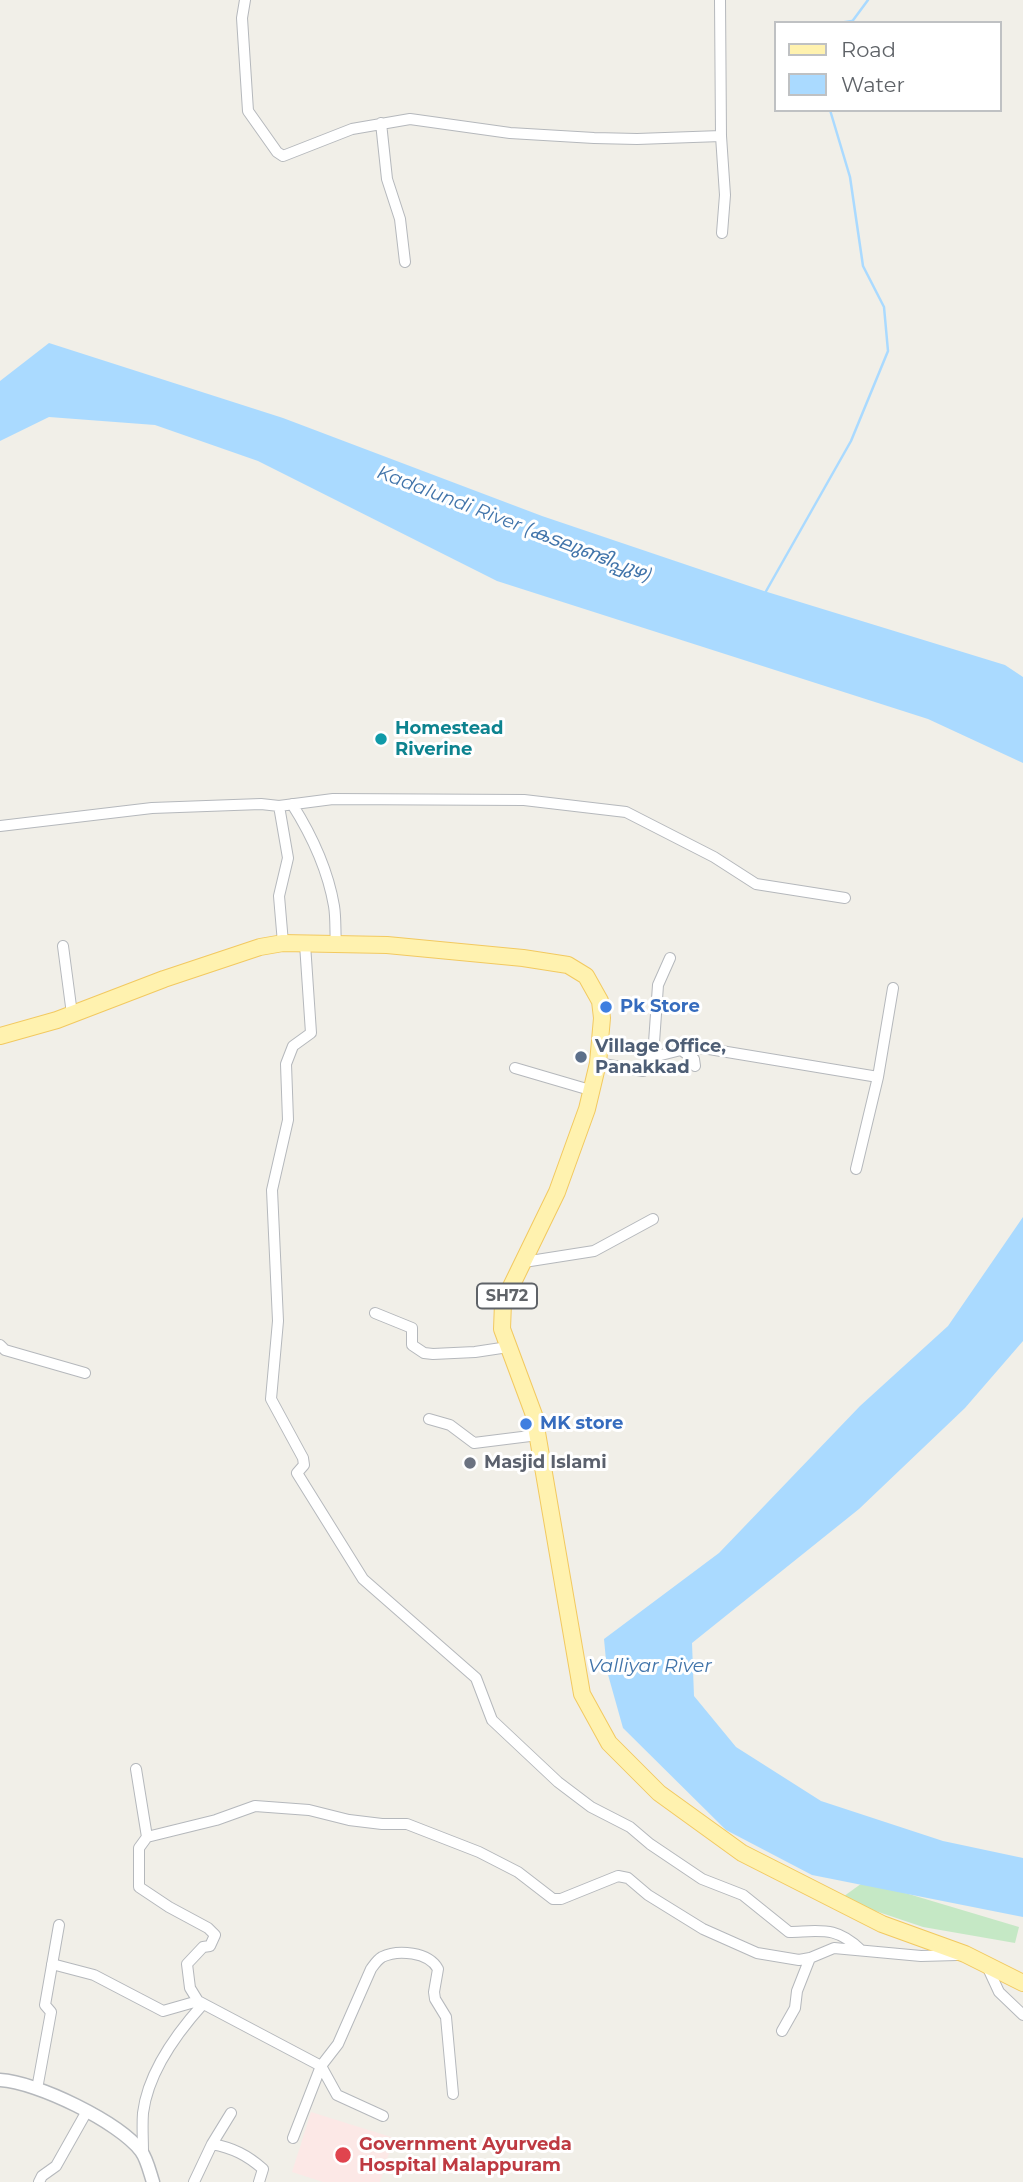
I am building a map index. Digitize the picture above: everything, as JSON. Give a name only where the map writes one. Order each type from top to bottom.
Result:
[{"type":"main road","name":"SH72","points":[[0,1036],[72,1014],[260,947],[283,943],[387,945],[568,965],[586,976],[600,1002],[602,1018],[598,1063],[587,1109],[557,1192],[503,1303],[502,1329],[534,1415],[582,1694],[608,1743],[659,1793],[742,1853],[882,1924],[965,1954],[1023,1983]]},
{"type":"street","points":[[246,0],[242,18],[248,111],[276,152],[283,156],[352,129],[410,119],[510,133],[615,138],[721,136]]},
{"type":"street","points":[[720,0],[721,136],[725,195],[722,233]]},
{"type":"street","points":[[381,123],[387,179],[400,219],[405,261]]},
{"type":"street","points":[[0,826],[152,808],[261,804],[279,806],[333,799],[524,800],[626,812],[714,857],[756,884],[845,898]]},
{"type":"street","points":[[292,804],[306,827],[334,905],[335,944]]},
{"type":"street","points":[[279,806],[288,858],[279,896],[283,943]]},
{"type":"street","points":[[305,943],[311,1033],[293,1046],[286,1064],[288,1120],[272,1190],[278,1321],[271,1399],[303,1458],[304,1465],[297,1473],[363,1579],[476,1678],[492,1720],[558,1782],[590,1807],[630,1827],[702,1879],[743,1895],[789,1932],[825,1930],[846,1935],[862,1951]]},
{"type":"street","points":[[63,946],[72,1014]]},
{"type":"street","points":[[598,1063],[643,1071],[653,1057],[658,985],[670,958]]},
{"type":"street","points":[[856,1169],[878,1077],[893,988]]},
{"type":"street","points":[[653,1057],[704,1048],[878,1077]]},
{"type":"street","points":[[681,1051],[694,1059],[695,1066]]},
{"type":"street","points":[[516,1068],[590,1090]]},
{"type":"street","points":[[524,1262],[594,1251],[653,1219]]},
{"type":"street","points":[[375,1313],[412,1328],[412,1345],[424,1353],[508,1348]]},
{"type":"street","points":[[0,1345],[5,1350],[85,1373]]},
{"type":"street","points":[[429,1419],[450,1425],[474,1443],[538,1435]]},
{"type":"street","points":[[136,1769],[147,1837]]},
{"type":"street","points":[[383,2116],[337,2095],[321,2066],[201,2003],[190,1988],[187,1964],[203,1947],[210,1946],[215,1935],[139,1887],[139,1848],[147,1837],[216,1820],[255,1806],[309,1810],[349,1820],[382,1824],[407,1824],[479,1852],[518,1872],[553,1899],[561,1899],[618,1876],[628,1878],[648,1895],[703,1929],[757,1953],[780,1958],[810,1958],[834,1948],[921,1956],[965,1954]]},
{"type":"street","points":[[37,2089],[51,2012],[45,2005],[58,1925]]},
{"type":"street","points":[[293,2138],[321,2066],[338,2044],[371,1969],[383,1956],[400,1953],[419,1955],[427,1957],[438,1969],[434,1992],[435,1999],[446,2017],[453,2094]]},
{"type":"street","points":[[782,2031],[795,2008],[797,1991],[810,1958]]},
{"type":"street","points":[[52,1964],[94,1975],[163,2011],[201,2003]]},
{"type":"street","points":[[986,1966],[999,1992],[1023,2015]]},
{"type":"street","points":[[153,2182],[143,2152],[144,2111],[156,2070],[201,2003]]},
{"type":"street","points":[[0,2080],[37,2089],[87,2111],[106,2122],[143,2152]]},
{"type":"street","points":[[39,2182],[42,2176],[56,2165],[87,2111]]},
{"type":"street","points":[[194,2182],[231,2113]]},
{"type":"street","points":[[212,2144],[231,2148],[264,2169],[259,2182]]},
{"type":"shaded area","name":"Government Ayurveda Hospital Malappuram","points":[[311,2112],[394,2138],[380,2182],[323,2182],[292,2172]]},
{"type":"green space","points":[[865,1881],[1019,1927],[1015,1943],[923,1927],[840,1899]]},
{"type":"water","name":"Kadalundi River (കടലുണ്ടിപ്പുഴ)","points":[[49,343],[283,418],[542,516],[764,591],[1005,665],[1023,677],[1023,763],[928,719],[497,581],[258,461],[155,425],[49,417],[0,441],[0,381]]},
{"type":"water","name":"Valliyar River","points":[[1023,1217],[1023,1341],[965,1408],[859,1509],[692,1643],[694,1696],[736,1747],[821,1801],[943,1841],[1023,1858],[1023,1917],[812,1875],[726,1830],[623,1728],[607,1671],[604,1639],[719,1553],[860,1406],[948,1326]]},
{"type":"waterway","points":[[852,21],[868,0]]},
{"type":"waterway","points":[[765,593],[851,441],[888,351],[884,307],[863,266],[850,177],[831,112]]},
{"type":"place","name":"Homestead Riverine","points":[[381,739]]},
{"type":"place","name":"Pk Store","points":[[606,1007]]},
{"type":"place","name":"Village Office, Panakkad","points":[[581,1057]]},
{"type":"place","name":"MK store","points":[[526,1424]]},
{"type":"place","name":"Masjid Islami","points":[[470,1463]]},
{"type":"place","name":"Government Ayurveda Hospital Malappuram","points":[[343,2155]]}]
